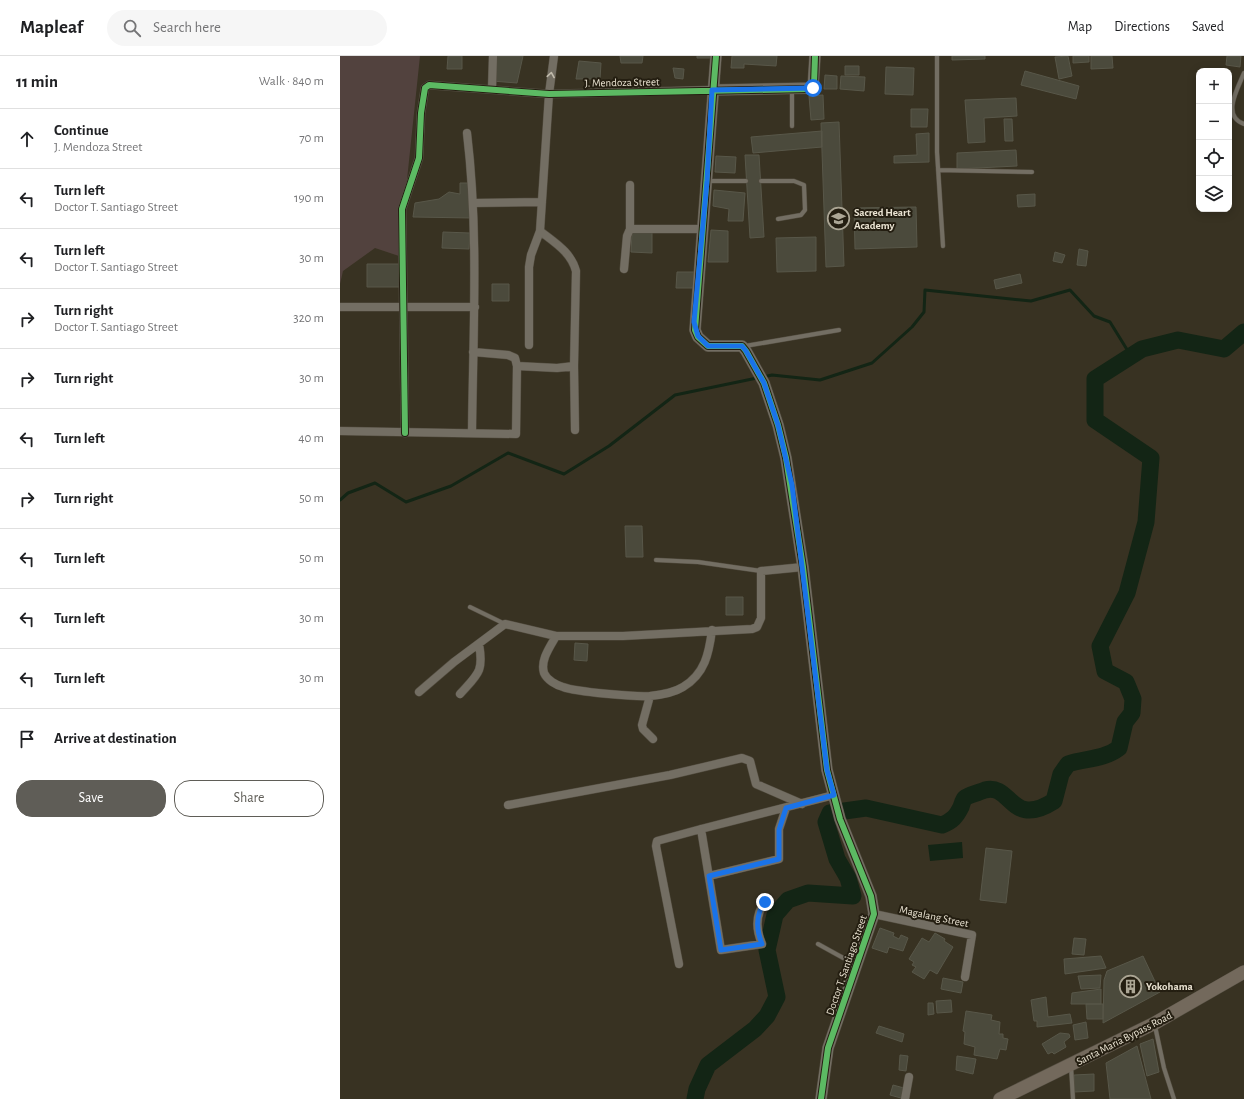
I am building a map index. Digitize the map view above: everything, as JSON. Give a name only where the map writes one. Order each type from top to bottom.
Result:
[{"type":"main road","name":"Santa Maria Bypass Road","points":[[1000,1099],[1071,1066],[1155,1023],[1244,972]]},
{"type":"street","points":[[492,89],[493,56]]},
{"type":"street","points":[[529,345],[529,267],[531,255],[540,232],[548,94],[554,56]]},
{"type":"street","points":[[716,56],[712,90],[707,181],[695,330],[698,336],[708,346],[742,346]]},
{"type":"street","name":"J. Mendoza Street","points":[[403,307],[402,209],[419,158],[423,96],[425,88],[429,85],[548,94],[809,89],[813,88],[814,85],[814,56]]},
{"type":"street","points":[[467,133],[474,203],[475,307],[472,433]]},
{"type":"street","points":[[624,269],[627,236],[630,229],[630,185]]},
{"type":"street","points":[[474,203],[542,202]]},
{"type":"street","points":[[630,229],[703,229]]},
{"type":"street","points":[[540,232],[568,254],[573,260],[576,271],[574,366],[575,430]]},
{"type":"street","points":[[340,307],[475,307]]},
{"type":"street","points":[[403,307],[405,433]]},
{"type":"street","name":"Doctor T. Santiago Street","points":[[742,346],[751,357],[761,378],[778,425],[786,458],[803,567],[827,770],[840,819],[871,896],[874,914],[828,1048],[821,1099]]},
{"type":"street","points":[[340,431],[516,434],[517,366],[515,358],[512,356],[473,352]]},
{"type":"street","points":[[517,366],[557,368],[574,366]]},
{"type":"street","points":[[419,692],[467,652],[505,624],[556,636],[624,636],[752,629],[757,627],[761,618],[761,571],[803,567]]},
{"type":"street","points":[[556,636],[543,661],[544,674],[550,681],[563,688],[583,691],[650,696],[682,687],[696,676],[704,666],[708,655],[712,630]]},
{"type":"street","points":[[460,694],[481,668],[482,661],[479,644]]},
{"type":"street","points":[[650,696],[642,725],[643,729],[653,739]]},
{"type":"street","points":[[508,805],[670,776],[742,758],[750,761],[756,784],[802,804]]},
{"type":"street","points":[[679,964],[656,846],[658,841],[701,829],[834,797]]},
{"type":"street","points":[[709,876],[779,859],[779,830],[786,808]]},
{"type":"street","points":[[701,829],[721,950],[762,944],[757,932],[757,922],[759,910],[765,902]]},
{"type":"street","name":"Magalang Street","points":[[874,914],[972,935],[965,977]]},
{"type":"street","points":[[905,1099],[908,1077]]},
{"type":"lane","points":[[937,56],[938,170],[944,246]]},
{"type":"lane","points":[[1244,73],[1232,106],[1232,114],[1236,120],[1244,124]]},
{"type":"lane","points":[[792,89],[792,126]]},
{"type":"lane","points":[[938,170],[1032,172]]},
{"type":"lane","points":[[707,181],[746,181]]},
{"type":"lane","points":[[761,181],[794,181],[804,184],[805,210],[802,215],[778,219]]},
{"type":"lane","points":[[742,346],[839,330]]},
{"type":"lane","points":[[656,560],[698,562],[761,571]]},
{"type":"lane","points":[[470,607],[505,624]]},
{"type":"lane","points":[[818,944],[857,965]]},
{"type":"lane","points":[[1155,1023],[1164,1068],[1174,1099]]},
{"type":"lane","points":[[1071,1066],[1073,1099]]},
{"type":"shaded area","points":[[340,56],[420,56],[399,256],[375,248],[343,271],[340,284]]},
{"type":"shaded area","points":[[962,842],[963,858],[930,861],[928,845]]},
{"type":"building","points":[[448,56],[462,56],[462,69],[447,69]]},
{"type":"building","points":[[496,56],[523,56],[517,83],[492,81]]},
{"type":"building","points":[[620,56],[643,56],[642,63],[621,63]]},
{"type":"building","points":[[697,56],[712,56],[712,58],[697,58]]},
{"type":"building","points":[[732,56],[777,56],[776,66],[744,64],[744,68],[731,68]]},
{"type":"building","points":[[952,56],[985,56],[985,59],[952,60]]},
{"type":"building","points":[[1068,56],[1072,76],[1059,79],[1055,57]]},
{"type":"building","points":[[1073,56],[1089,56],[1089,62],[1073,63]]},
{"type":"building","points":[[1091,56],[1112,56],[1113,68],[1091,69]]},
{"type":"building","points":[[1227,56],[1241,56],[1240,67],[1226,65]]},
{"type":"building","points":[[579,61],[601,63],[600,79],[576,79]]},
{"type":"building","points":[[845,66],[859,66],[859,75],[845,75]]},
{"type":"building","points":[[886,67],[914,68],[913,95],[885,94]]},
{"type":"building","points":[[673,68],[684,69],[683,79],[675,78]]},
{"type":"building","points":[[1025,71],[1079,86],[1076,99],[1021,85]]},
{"type":"building","points":[[825,75],[837,76],[837,89],[824,89]]},
{"type":"building","points":[[841,76],[865,77],[864,91],[840,89]]},
{"type":"building","points":[[823,95],[824,119],[811,120],[809,96]]},
{"type":"building","points":[[1016,98],[1017,116],[984,118],[985,142],[968,143],[965,100]]},
{"type":"building","points":[[911,109],[928,109],[927,127],[911,127]]},
{"type":"building","points":[[1004,119],[1012,119],[1013,141],[1005,141]]},
{"type":"building","points":[[839,122],[844,266],[826,267],[821,123]]},
{"type":"building","points":[[822,131],[822,147],[753,153],[751,137]]},
{"type":"building","points":[[929,133],[929,162],[894,163],[894,156],[917,155],[916,134]]},
{"type":"building","points":[[1016,150],[1017,166],[957,169],[957,153]]},
{"type":"building","points":[[745,155],[759,155],[764,237],[750,238]]},
{"type":"building","points":[[716,156],[736,157],[735,173],[715,172]]},
{"type":"building","points":[[460,183],[472,183],[472,218],[413,217],[415,203],[439,199],[449,192],[460,194]]},
{"type":"building","points":[[714,190],[745,193],[743,221],[728,221],[729,209],[713,206]]},
{"type":"building","points":[[1035,194],[1035,206],[1018,207],[1017,195]]},
{"type":"building","points":[[916,207],[917,247],[855,249],[854,208]]},
{"type":"building","points":[[711,230],[728,231],[728,262],[708,262]]},
{"type":"building","points":[[443,232],[470,233],[469,249],[442,248]]},
{"type":"building","points":[[632,232],[652,232],[652,253],[631,252]]},
{"type":"building","points":[[816,237],[816,271],[777,272],[776,238]]},
{"type":"building","points":[[1079,249],[1088,251],[1086,266],[1077,265]]},
{"type":"building","points":[[1055,252],[1065,255],[1062,263],[1053,261]]},
{"type":"building","points":[[367,264],[399,264],[400,287],[367,287]]},
{"type":"building","points":[[677,272],[695,272],[695,288],[676,288]]},
{"type":"building","points":[[1020,274],[1022,283],[996,289],[994,280]]},
{"type":"building","points":[[492,284],[509,284],[509,301],[492,301]]},
{"type":"building","points":[[625,526],[642,526],[643,557],[626,557]]},
{"type":"building","points":[[726,597],[743,597],[743,615],[726,615]]},
{"type":"building","points":[[575,643],[588,644],[587,661],[574,660]]},
{"type":"building","points":[[986,848],[1012,851],[1006,903],[980,900]]},
{"type":"building","points":[[880,928],[894,933],[893,936],[899,939],[901,935],[908,938],[903,951],[889,947],[887,953],[872,948]]},
{"type":"building","points":[[935,933],[945,939],[944,941],[953,947],[937,974],[930,970],[924,979],[912,972],[916,967],[912,965],[914,962],[909,959],[922,938],[929,942]]},
{"type":"building","points":[[1074,938],[1086,939],[1084,955],[1072,954]]},
{"type":"building","points":[[1101,956],[1106,968],[1065,974],[1064,959]]},
{"type":"building","name":"Yokohama","points":[[1143,956],[1160,992],[1103,1023],[1104,980],[1107,971]]},
{"type":"building","points":[[1101,975],[1100,988],[1081,989],[1078,976]]},
{"type":"building","points":[[943,978],[963,982],[961,993],[941,989]]},
{"type":"building","points":[[1101,989],[1101,1004],[1071,1004],[1072,993]]},
{"type":"building","points":[[1046,997],[1048,1017],[1070,1014],[1072,1023],[1037,1027],[1037,1021],[1034,1021],[1031,1000]]},
{"type":"building","points":[[951,1000],[952,1012],[937,1013],[936,1001]]},
{"type":"building","points":[[928,1003],[933,1003],[934,1014],[928,1015]]},
{"type":"building","points":[[1086,1004],[1103,1004],[1103,1019],[1087,1019]]},
{"type":"building","points":[[966,1011],[992,1015],[991,1020],[1000,1022],[999,1034],[1003,1034],[1003,1038],[1008,1039],[1006,1050],[1000,1049],[997,1059],[974,1055],[975,1047],[964,1044],[965,1032],[963,1031]]},
{"type":"building","points":[[1086,1022],[1088,1038],[1075,1040],[1073,1025]]},
{"type":"building","points":[[879,1026],[904,1034],[902,1042],[876,1033]]},
{"type":"building","points":[[1060,1033],[1069,1034],[1070,1037],[1064,1042],[1066,1047],[1054,1054],[1052,1052],[1048,1054],[1042,1044]]},
{"type":"building","points":[[1153,1039],[1159,1072],[1147,1076],[1140,1044]]},
{"type":"building","points":[[1137,1046],[1151,1099],[1110,1099],[1106,1063]]},
{"type":"building","points":[[900,1055],[908,1056],[906,1071],[899,1070]]},
{"type":"building","points":[[957,1056],[976,1059],[973,1074],[956,1070]]},
{"type":"building","points":[[1094,1074],[1094,1091],[1074,1092],[1074,1075]]},
{"type":"building","points":[[893,1085],[904,1088],[901,1098],[890,1095]]},
{"type":"waterway","points":[[763,377],[772,375],[820,380],[872,363],[912,327],[924,312],[925,290],[1031,301],[1070,290],[1094,316],[1110,322],[1131,356]]},
{"type":"waterway","points":[[695,1099],[697,1089],[708,1065],[755,1029],[767,1016],[777,997],[767,950],[775,915],[788,900],[808,893],[853,896],[848,878],[837,859],[826,822],[830,813],[866,808],[942,825],[955,816],[965,798],[985,790],[994,790],[1001,793],[1020,808],[1028,810],[1040,808],[1054,801],[1061,774],[1068,764],[1101,757],[1119,748],[1125,722],[1132,713],[1133,699],[1126,682],[1105,671],[1100,646],[1127,593],[1146,522],[1151,458],[1095,420],[1095,379],[1142,349],[1178,340],[1224,349],[1244,332]]},
{"type":"waterway","points":[[340,500],[348,493],[375,483],[406,502],[451,486],[508,453],[564,474],[609,446],[675,395],[757,378]]},
{"type":"cycle path","points":[[716,56],[695,330],[698,337],[708,346],[742,346],[764,383],[778,425],[786,458],[803,567],[827,770],[840,819],[871,896],[874,914],[828,1048],[821,1099]]},
{"type":"cycle path","points":[[405,433],[402,209],[419,158],[421,113],[425,88],[429,85],[549,94],[809,89],[813,88],[814,85],[815,56]]},
{"type":"place","name":"Sacred Heart Academy","points":[[838,218]]},
{"type":"place","name":"Yokohama","points":[[1130,986]]},
{"type":"route","points":[[765,902],[759,910],[757,922],[757,932],[762,944],[721,950],[709,876],[779,859],[779,830],[786,808],[834,795],[827,770],[792,485],[782,438],[764,383],[751,357],[742,346],[708,346],[698,336],[695,330],[694,322],[707,181],[712,90],[813,88]]}]
